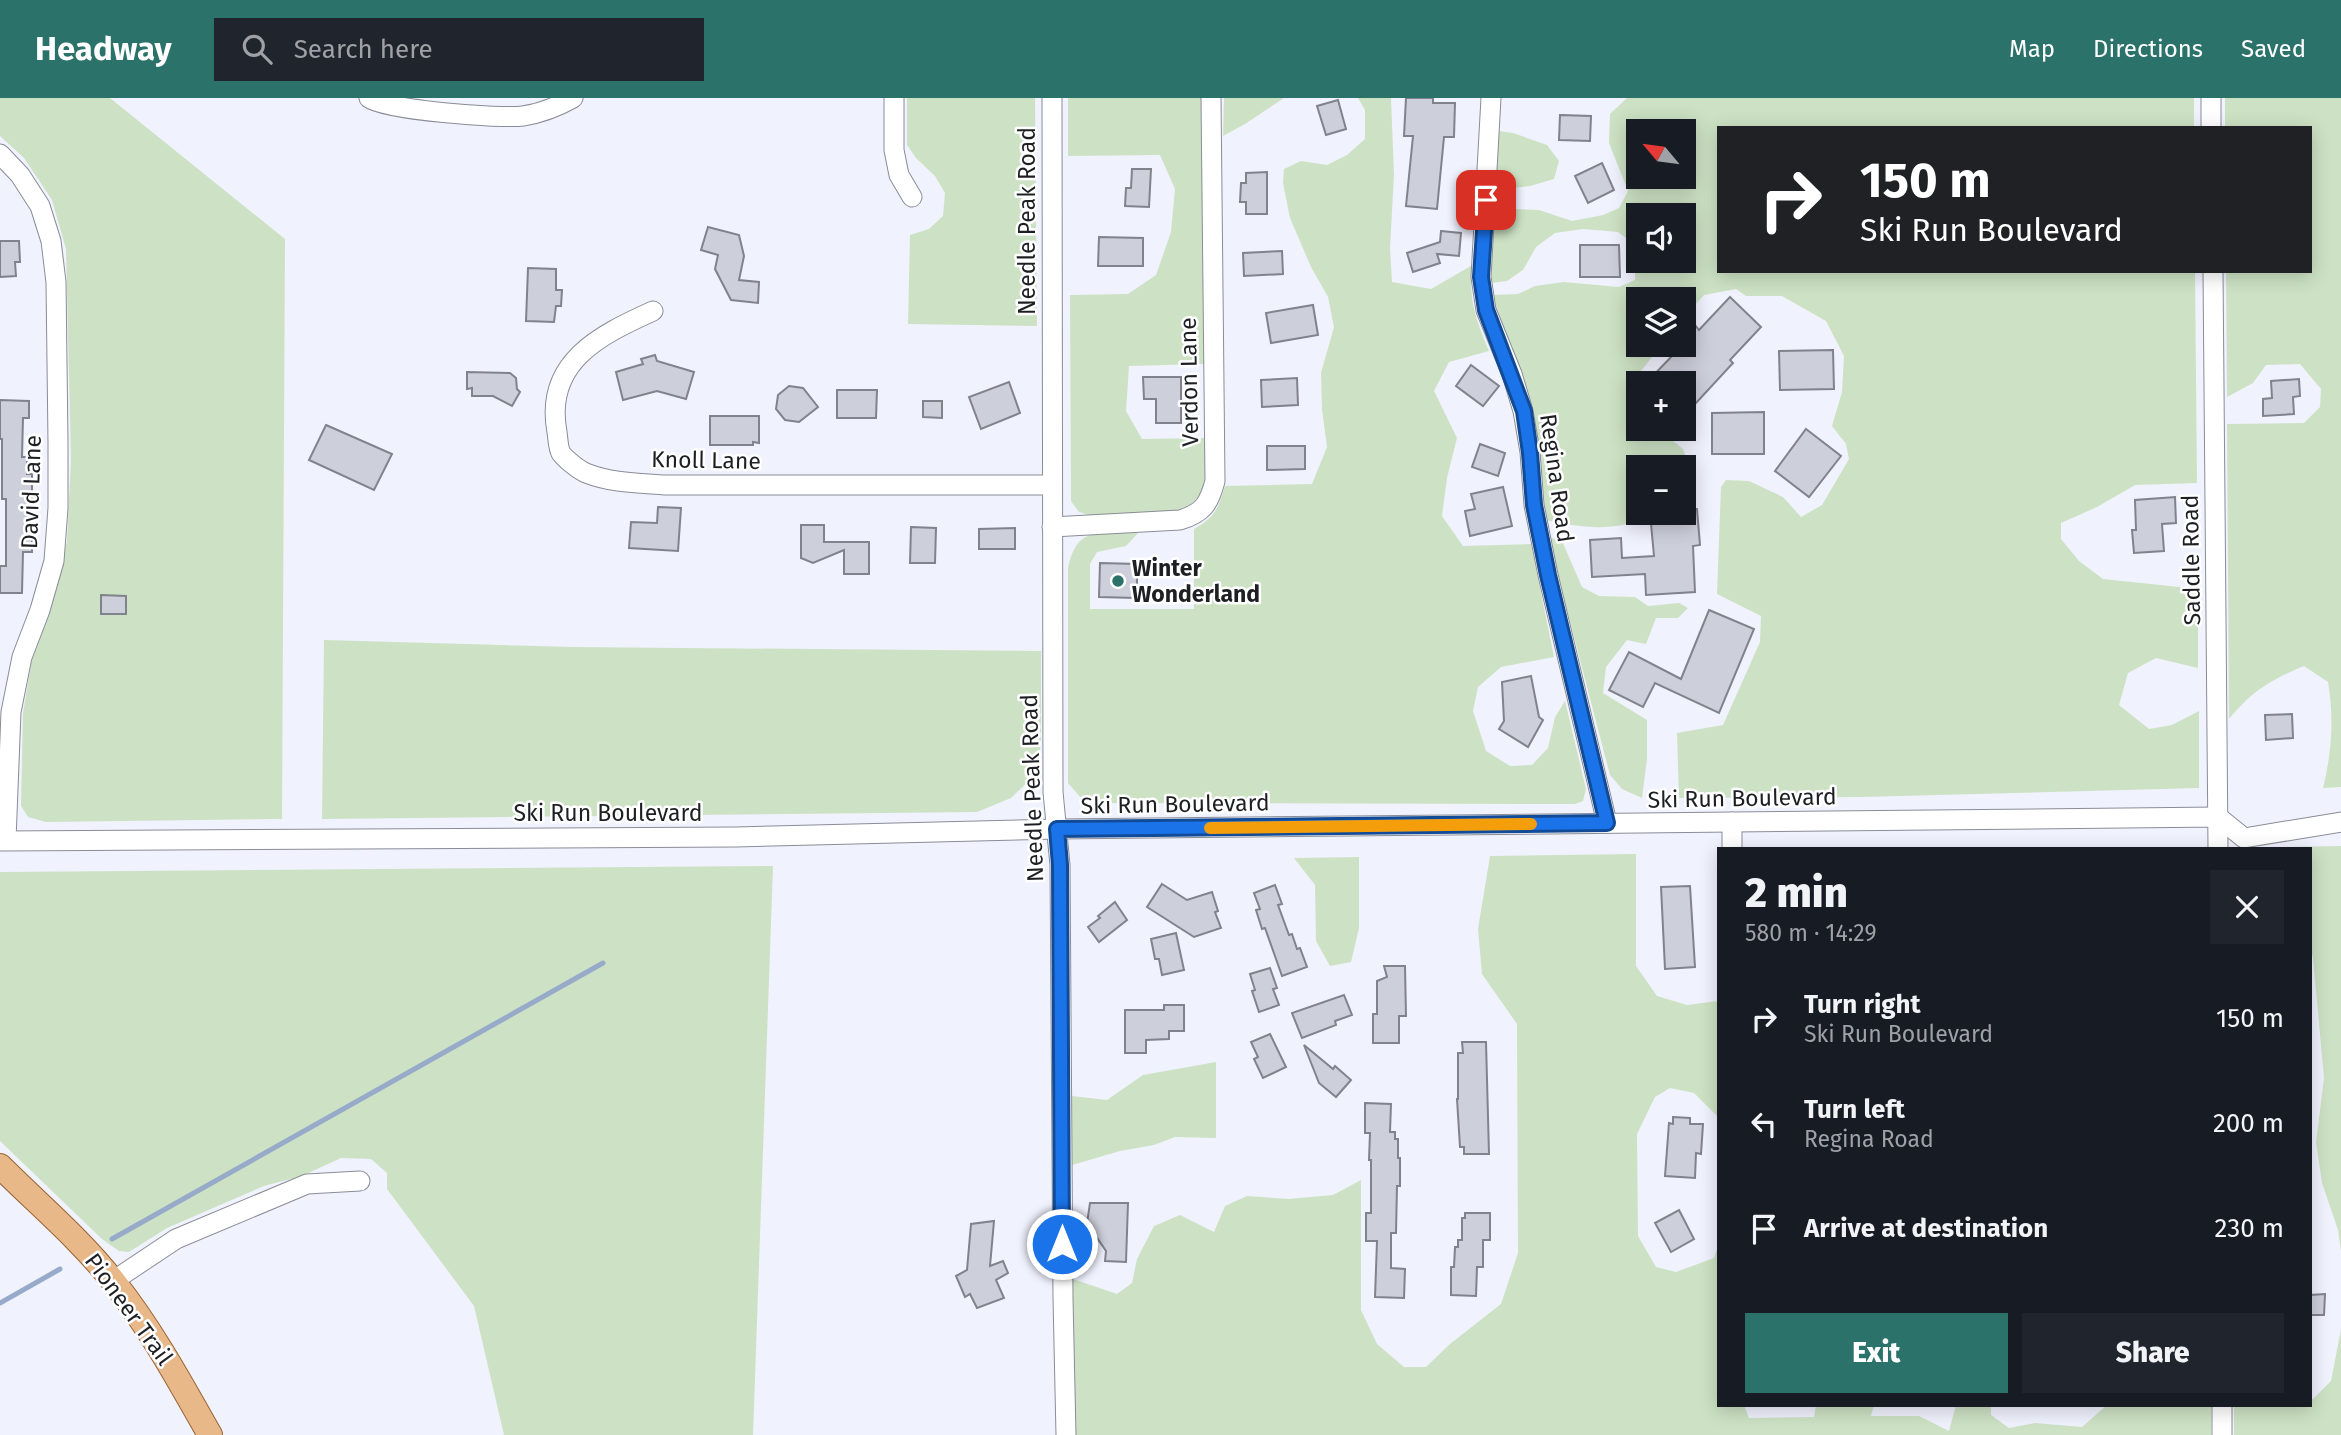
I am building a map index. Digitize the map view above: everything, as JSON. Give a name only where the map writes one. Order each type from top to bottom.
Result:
[{"type":"main road","name":"Pioneer Trail","points":[[0,1166],[80,1243],[113,1281],[173,1368],[210,1435]]},
{"type":"street","points":[[369,98],[374,102],[403,108],[519,116],[546,112],[573,98]]},
{"type":"street","points":[[894,98],[894,150],[899,175],[912,197]]},
{"type":"street","name":"Needle Peak Road","points":[[1052,98],[1053,792],[1060,865],[1062,1284],[1066,1435]]},
{"type":"street","name":"Verdon Lane","points":[[1052,527],[1180,520],[1195,515],[1210,500],[1215,481],[1211,98]]},
{"type":"street","name":"Regina Road","points":[[1491,98],[1481,277],[1486,310],[1524,411],[1536,517],[1607,823]]},
{"type":"street","points":[[2211,98],[2211,126]]},
{"type":"street","name":"David Lane","points":[[0,154],[20,175],[40,206],[51,241],[56,282],[58,443],[58,508],[54,561],[40,610],[22,657],[11,712],[3,840]]},
{"type":"street","name":"Saddle Road","points":[[2213,273],[2218,847]]},
{"type":"street","name":"Knoll Lane","points":[[653,311],[610,330],[575,358],[558,387],[554,416],[561,452],[583,472],[616,482],[665,485],[1052,485]]},
{"type":"street","points":[[2218,817],[2244,838],[2341,822]]},
{"type":"street","name":"Ski Run Boulevard","points":[[3,840],[722,837],[1057,829],[2218,817]]},
{"type":"street","points":[[1732,822],[1732,847]]},
{"type":"street","points":[[113,1281],[176,1240],[307,1184],[360,1181]]},
{"type":"street","points":[[2222,1407],[2222,1435]]},
{"type":"green space","points":[[0,98],[110,98],[285,239],[282,819],[46,822],[28,817],[21,806],[23,713],[32,659],[52,604],[67,541],[71,460],[66,249],[52,200],[24,158],[0,136]]},
{"type":"green space","points":[[907,98],[1035,98],[1037,326],[908,324],[910,235],[929,229],[943,216],[945,193],[935,176],[907,145]]},
{"type":"green space","points":[[1068,98],[1202,98],[1204,364],[1129,366],[1126,411],[1142,439],[1205,438],[1205,478],[1201,494],[1190,505],[1172,512],[1092,516],[1079,512],[1071,501],[1070,295],[1128,294],[1156,275],[1171,232],[1175,189],[1160,155],[1068,156]]},
{"type":"green space","points":[[1224,98],[1284,98],[1223,136]]},
{"type":"green space","points":[[1358,98],[1391,98],[1394,175],[1390,248],[1392,282],[1431,289],[1471,266],[1474,310],[1489,351],[1449,362],[1434,391],[1457,438],[1447,478],[1442,516],[1463,546],[1531,544],[1554,657],[1501,667],[1478,687],[1473,711],[1486,751],[1510,766],[1532,765],[1548,748],[1555,717],[1565,701],[1586,789],[1583,801],[1575,804],[1095,803],[1081,798],[1068,783],[1068,568],[1078,544],[1093,534],[1139,532],[1126,546],[1097,552],[1090,564],[1090,609],[1194,609],[1194,529],[1215,512],[1225,486],[1312,484],[1327,447],[1321,373],[1334,327],[1328,297],[1311,267],[1290,218],[1283,183],[1284,169],[1301,161],[1327,165],[1347,155],[1365,139],[1365,110]]},
{"type":"green space","points":[[1627,98],[2194,98],[2194,126],[1717,126],[1717,273],[2195,273],[2197,483],[2135,485],[2097,507],[2061,523],[2061,539],[2079,561],[2103,579],[2198,589],[2198,668],[2156,658],[2128,673],[2119,705],[2149,729],[2172,725],[2199,711],[2199,788],[1861,797],[1679,798],[1677,733],[1723,725],[1760,642],[1761,616],[1717,594],[1721,487],[1726,480],[1749,481],[1783,497],[1801,517],[1822,505],[1849,459],[1846,444],[1832,426],[1842,392],[1844,356],[1826,321],[1782,296],[1746,296],[1736,289],[1704,295],[1696,304],[1696,287],[1626,287],[1626,357],[1652,357],[1641,371],[1626,371],[1626,441],[1673,441],[1683,449],[1685,455],[1626,455],[1626,524],[1602,527],[1578,526],[1545,520],[1517,362],[1493,295],[1518,294],[1535,286],[1564,282],[1619,287],[1635,280],[1635,273],[1696,273],[1696,203],[1626,203],[1626,238],[1618,232],[1583,229],[1555,233],[1536,247],[1523,270],[1507,281],[1491,283],[1494,216],[1514,209],[1539,210],[1572,221],[1603,215],[1619,208],[1627,189],[1696,189],[1696,119],[1626,119],[1626,186],[1609,143],[1610,114]]},
{"type":"green space","points":[[2225,98],[2341,98],[2341,787],[2323,788],[2331,735],[2328,682],[2304,666],[2262,687],[2229,719],[2227,424],[2304,423],[2320,407],[2321,389],[2300,364],[2266,365],[2253,383],[2227,397],[2226,273],[2312,273],[2312,126],[2225,126]]},
{"type":"green space","points":[[1499,131],[1547,145],[1559,161],[1554,179],[1530,186],[1496,190]]},
{"type":"green space","points":[[1548,537],[1562,541],[1582,587],[1599,596],[1635,597],[1648,606],[1679,603],[1688,608],[1678,618],[1656,618],[1646,644],[1627,640],[1606,667],[1603,693],[1647,720],[1647,759],[1642,798],[1622,789],[1610,775]]},
{"type":"green space","points":[[324,640],[573,647],[1041,651],[1041,744],[1034,776],[1011,798],[977,812],[322,819]]},
{"type":"green space","points":[[2341,846],[2341,1251],[2338,1230],[2322,1183],[2316,1142],[2324,1078],[2312,954],[2312,847],[2286,847]]},
{"type":"green space","points":[[1636,854],[1636,966],[1657,996],[1687,1005],[1717,1001],[1717,1116],[1694,1093],[1670,1088],[1655,1097],[1637,1134],[1638,1236],[1656,1267],[1676,1272],[1714,1258],[1717,1249],[1717,1407],[1745,1407],[1749,1418],[1814,1417],[1816,1407],[1873,1407],[1871,1416],[1919,1416],[1949,1431],[1955,1407],[1991,1407],[1991,1415],[2009,1428],[2035,1423],[2082,1427],[2105,1407],[2211,1407],[2211,1435],[1074,1435],[1073,1279],[1117,1294],[1132,1283],[1137,1259],[1154,1226],[1180,1215],[1214,1232],[1225,1206],[1247,1196],[1289,1199],[1333,1195],[1361,1180],[1361,1310],[1377,1344],[1404,1367],[1426,1367],[1450,1344],[1501,1304],[1518,1253],[1517,1024],[1482,974],[1478,929],[1490,856]]},
{"type":"green space","points":[[1359,857],[1359,928],[1351,962],[1330,966],[1316,941],[1315,885],[1294,858]]},
{"type":"green space","points":[[773,866],[753,1435],[504,1435],[474,1306],[387,1189],[387,1173],[371,1159],[341,1158],[302,1176],[264,1186],[167,1228],[129,1252],[119,1251],[102,1239],[0,1141],[0,872]]},
{"type":"green space","points":[[1216,1062],[1216,1138],[1175,1137],[1154,1145],[1120,1151],[1072,1165],[1072,1096],[1107,1100],[1143,1075]]},
{"type":"green space","points":[[2341,1329],[2341,1435],[2234,1435],[2234,1407],[2312,1407],[2312,1399],[2331,1381]]},
{"type":"building","points":[[1406,98],[1433,98],[1433,103],[1455,103],[1454,137],[1444,137],[1437,209],[1406,206],[1413,136],[1404,136]]},
{"type":"building","points":[[1338,100],[1346,129],[1326,135],[1317,106]]},
{"type":"building","points":[[1560,115],[1591,116],[1590,141],[1559,140]]},
{"type":"building","points":[[1602,163],[1614,190],[1588,203],[1575,176]]},
{"type":"building","points":[[1132,169],[1151,169],[1149,207],[1125,206],[1126,188],[1131,188]]},
{"type":"building","points":[[1267,172],[1267,214],[1246,214],[1246,202],[1240,202],[1241,183],[1246,183],[1246,173]]},
{"type":"building","points":[[708,227],[739,235],[744,256],[739,280],[759,282],[758,303],[731,300],[715,269],[718,255],[701,250]]},
{"type":"building","points":[[1441,231],[1461,233],[1459,256],[1437,254],[1440,263],[1413,272],[1407,253],[1440,242]]},
{"type":"building","points":[[1099,237],[1143,238],[1143,266],[1098,266]]},
{"type":"building","points":[[0,241],[19,241],[20,262],[15,262],[16,276],[0,277]]},
{"type":"building","points":[[1580,245],[1619,245],[1620,277],[1580,277]]},
{"type":"building","points":[[1282,251],[1283,274],[1244,276],[1243,253]]},
{"type":"building","points":[[528,268],[556,269],[556,290],[562,290],[561,306],[556,306],[554,322],[526,321]]},
{"type":"building","points":[[1730,297],[1761,327],[1730,360],[1733,363],[1696,403],[1696,371],[1658,371],[1671,357],[1696,357],[1696,326],[1699,330]]},
{"type":"building","points":[[1313,305],[1318,335],[1271,343],[1266,313]]},
{"type":"building","points":[[1833,350],[1834,389],[1780,390],[1779,351]]},
{"type":"building","points":[[655,355],[657,361],[694,372],[686,399],[657,391],[623,400],[616,372],[643,364],[641,359]]},
{"type":"building","points":[[1471,365],[1499,386],[1483,406],[1456,386]]},
{"type":"building","points":[[467,372],[510,373],[516,378],[520,392],[512,406],[493,396],[472,396],[472,388],[467,389]]},
{"type":"building","points":[[1143,377],[1181,377],[1181,423],[1156,423],[1156,399],[1144,399]]},
{"type":"building","points":[[1297,378],[1298,405],[1262,407],[1261,380]]},
{"type":"building","points":[[2299,379],[2300,396],[2293,397],[2294,414],[2263,416],[2263,399],[2272,398],[2271,381]]},
{"type":"building","points":[[1009,382],[1020,413],[981,429],[969,397]]},
{"type":"building","points":[[789,386],[803,388],[818,407],[799,422],[785,420],[776,409],[778,395]]},
{"type":"building","points":[[837,390],[877,390],[876,418],[837,418]]},
{"type":"building","points":[[0,400],[29,401],[29,418],[23,418],[22,457],[27,457],[27,474],[32,474],[32,552],[23,552],[22,593],[0,593],[0,566],[6,566],[6,499],[2,499]]},
{"type":"building","points":[[923,401],[942,401],[942,418],[923,417]]},
{"type":"building","points":[[1764,412],[1764,454],[1712,454],[1712,413]]},
{"type":"building","points":[[710,416],[759,416],[759,443],[710,445]]},
{"type":"building","points":[[326,425],[392,454],[374,490],[309,460]]},
{"type":"building","points":[[1806,429],[1841,456],[1809,497],[1775,471]]},
{"type":"building","points":[[1480,444],[1505,453],[1498,476],[1472,467]]},
{"type":"building","points":[[1267,446],[1305,446],[1305,469],[1267,470]]},
{"type":"building","points":[[1503,487],[1512,526],[1470,536],[1465,511],[1475,509],[1471,494]]},
{"type":"building","points":[[2175,497],[2176,523],[2162,524],[2164,551],[2134,553],[2132,530],[2136,530],[2135,500]]},
{"type":"building","points":[[658,507],[681,508],[678,551],[629,548],[631,522],[657,523]]},
{"type":"building","points":[[1696,509],[1700,545],[1693,546],[1695,592],[1646,595],[1645,574],[1592,577],[1590,540],[1621,538],[1622,558],[1654,556],[1651,525],[1696,525]]},
{"type":"building","points":[[801,525],[824,525],[824,542],[869,542],[869,574],[844,574],[844,550],[813,563],[801,558]]},
{"type":"building","points":[[911,527],[936,528],[935,563],[910,563]]},
{"type":"building","points":[[1015,528],[1015,549],[979,549],[979,529]]},
{"type":"building","name":"Winter Wonderland","points":[[1100,563],[1138,564],[1136,598],[1099,597]]},
{"type":"building","points":[[101,595],[126,596],[126,614],[101,614]]},
{"type":"building","points":[[1709,610],[1754,629],[1719,713],[1655,683],[1643,707],[1609,690],[1629,652],[1681,679]]},
{"type":"building","points":[[1531,676],[1539,717],[1543,720],[1528,747],[1499,729],[1504,721],[1502,682]]},
{"type":"building","points":[[2292,714],[2293,738],[2266,740],[2265,715]]},
{"type":"building","points":[[1162,884],[1187,900],[1212,892],[1221,928],[1194,937],[1147,907]]},
{"type":"building","points":[[1275,885],[1282,904],[1278,905],[1289,935],[1292,934],[1297,949],[1300,948],[1307,967],[1282,976],[1265,928],[1262,929],[1256,910],[1260,909],[1254,893]]},
{"type":"building","points":[[1690,886],[1695,967],[1665,969],[1661,887]]},
{"type":"building","points":[[1115,902],[1127,920],[1099,942],[1088,927]]},
{"type":"building","points":[[1176,933],[1184,970],[1162,975],[1151,939]]},
{"type":"building","points":[[1384,966],[1405,966],[1406,1016],[1399,1016],[1399,1043],[1373,1043],[1373,1014],[1377,1014],[1377,981],[1387,977]]},
{"type":"building","points":[[1270,968],[1279,1005],[1259,1012],[1250,974]]},
{"type":"building","points":[[1344,995],[1352,1015],[1335,1021],[1336,1025],[1302,1038],[1292,1013]]},
{"type":"building","points":[[1164,1005],[1184,1005],[1184,1031],[1169,1031],[1169,1039],[1146,1040],[1146,1053],[1125,1053],[1125,1010],[1164,1010]]},
{"type":"building","points":[[1270,1034],[1286,1067],[1263,1078],[1254,1059],[1258,1057],[1251,1042]]},
{"type":"building","points":[[1462,1042],[1486,1042],[1489,1154],[1464,1154],[1464,1147],[1460,1147],[1457,1099],[1458,1053],[1463,1053]]},
{"type":"building","points":[[1304,1045],[1351,1080],[1336,1097],[1319,1083]]},
{"type":"building","points":[[1365,1103],[1391,1104],[1390,1132],[1395,1132],[1395,1139],[1398,1139],[1400,1186],[1397,1186],[1396,1233],[1391,1233],[1391,1268],[1405,1269],[1404,1298],[1375,1297],[1377,1241],[1366,1241],[1366,1213],[1371,1213],[1371,1160],[1370,1133],[1365,1133]]},
{"type":"building","points":[[1673,1117],[1690,1118],[1690,1124],[1703,1124],[1701,1154],[1696,1153],[1695,1178],[1665,1176],[1669,1123],[1673,1124]]},
{"type":"building","points":[[1090,1203],[1128,1203],[1126,1262],[1105,1261],[1106,1251],[1087,1223]]},
{"type":"building","points":[[1679,1210],[1694,1239],[1671,1252],[1655,1223]]},
{"type":"building","points":[[1465,1213],[1490,1213],[1490,1240],[1483,1240],[1483,1267],[1477,1267],[1476,1296],[1451,1295],[1451,1267],[1454,1267],[1455,1247],[1458,1247],[1458,1240],[1462,1240],[1462,1218],[1465,1218]]},
{"type":"building","points":[[994,1221],[990,1266],[1003,1261],[1008,1273],[996,1280],[1004,1298],[977,1308],[970,1294],[965,1297],[956,1276],[967,1270],[971,1224]]},
{"type":"building","points":[[2325,1294],[2324,1315],[2312,1315],[2312,1295]]},
{"type":"waterway","points":[[112,1239],[603,963]]},
{"type":"waterway","points":[[0,1303],[60,1269]]},
{"type":"slow traffic","points":[[1210,828],[1531,824]]},
{"type":"place","name":"Winter Wonderland","points":[[1118,581]]},
{"type":"route","points":[[1062,1244],[1060,865],[1057,829],[1607,823],[1548,575],[1534,505],[1524,411],[1486,310],[1481,277],[1486,200]]}]
